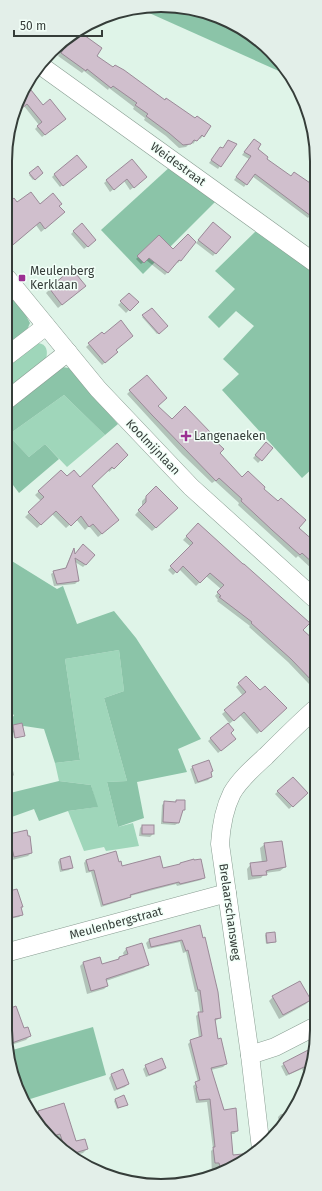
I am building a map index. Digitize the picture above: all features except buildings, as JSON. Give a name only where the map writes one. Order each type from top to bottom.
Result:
[{"type":"street","name":"Weidestraat","points":[[45,68],[310,259]]},
{"type":"street","name":"Koolmijnlaan","points":[[12,283],[98,389],[191,487],[310,594]]},
{"type":"street","points":[[12,352],[46,326]]},
{"type":"street","points":[[12,396],[68,352]]},
{"type":"street","name":"Brelaarschansweg","points":[[260,1141],[250,1055],[220,844],[221,833],[226,807],[233,793],[248,773],[310,714]]},
{"type":"street","name":"Meulenbergstraat","points":[[12,951],[227,893]]},
{"type":"street","points":[[250,1055],[275,1047],[310,1028]]},
{"type":"green space","points":[[148,12],[180,13],[200,17],[227,27],[252,43],[280,72]]},
{"type":"green space","points":[[172,165],[218,199],[143,274],[101,230]]},
{"type":"green space","points":[[258,229],[310,266],[310,471],[302,478],[222,390],[239,374],[223,359],[254,326],[236,311],[219,328],[208,317],[235,289],[215,271]]},
{"type":"green space","points":[[12,299],[24,312],[30,323],[27,330],[12,344]]},
{"type":"green space","points":[[38,343],[46,348],[46,359],[12,386],[12,361]]},
{"type":"green space","points":[[62,367],[69,368],[118,424],[105,435],[64,395],[12,432],[12,404]]},
{"type":"green space","points":[[64,395],[105,435],[67,467],[45,444],[29,457],[12,439],[12,432]]},
{"type":"green space","points":[[12,439],[29,457],[45,444],[59,459],[19,493],[12,484]]},
{"type":"green space","points":[[12,561],[57,589],[63,586],[77,624],[114,611],[136,638],[201,739],[178,749],[187,772],[137,782],[144,818],[118,827],[107,782],[127,781],[104,698],[124,691],[119,650],[65,659],[80,760],[55,763],[44,729],[24,726],[12,733],[12,717],[14,716],[12,712]]},
{"type":"green space","points":[[119,650],[124,691],[104,698],[127,781],[107,782],[118,827],[133,823],[139,846],[106,851],[104,847],[84,851],[68,811],[97,807],[91,785],[59,781],[55,763],[80,760],[65,659]]},
{"type":"green space","points":[[59,781],[91,785],[98,807],[68,811],[39,821],[34,809],[12,817],[12,793]]},
{"type":"green space","points":[[93,1027],[106,1075],[29,1099],[17,1069],[13,1050]]},
{"type":"place","name":"Meulenberg Kerklaan","points":[[22,278]]},
{"type":"place","name":"Langenaeken","points":[[186,436]]}]
